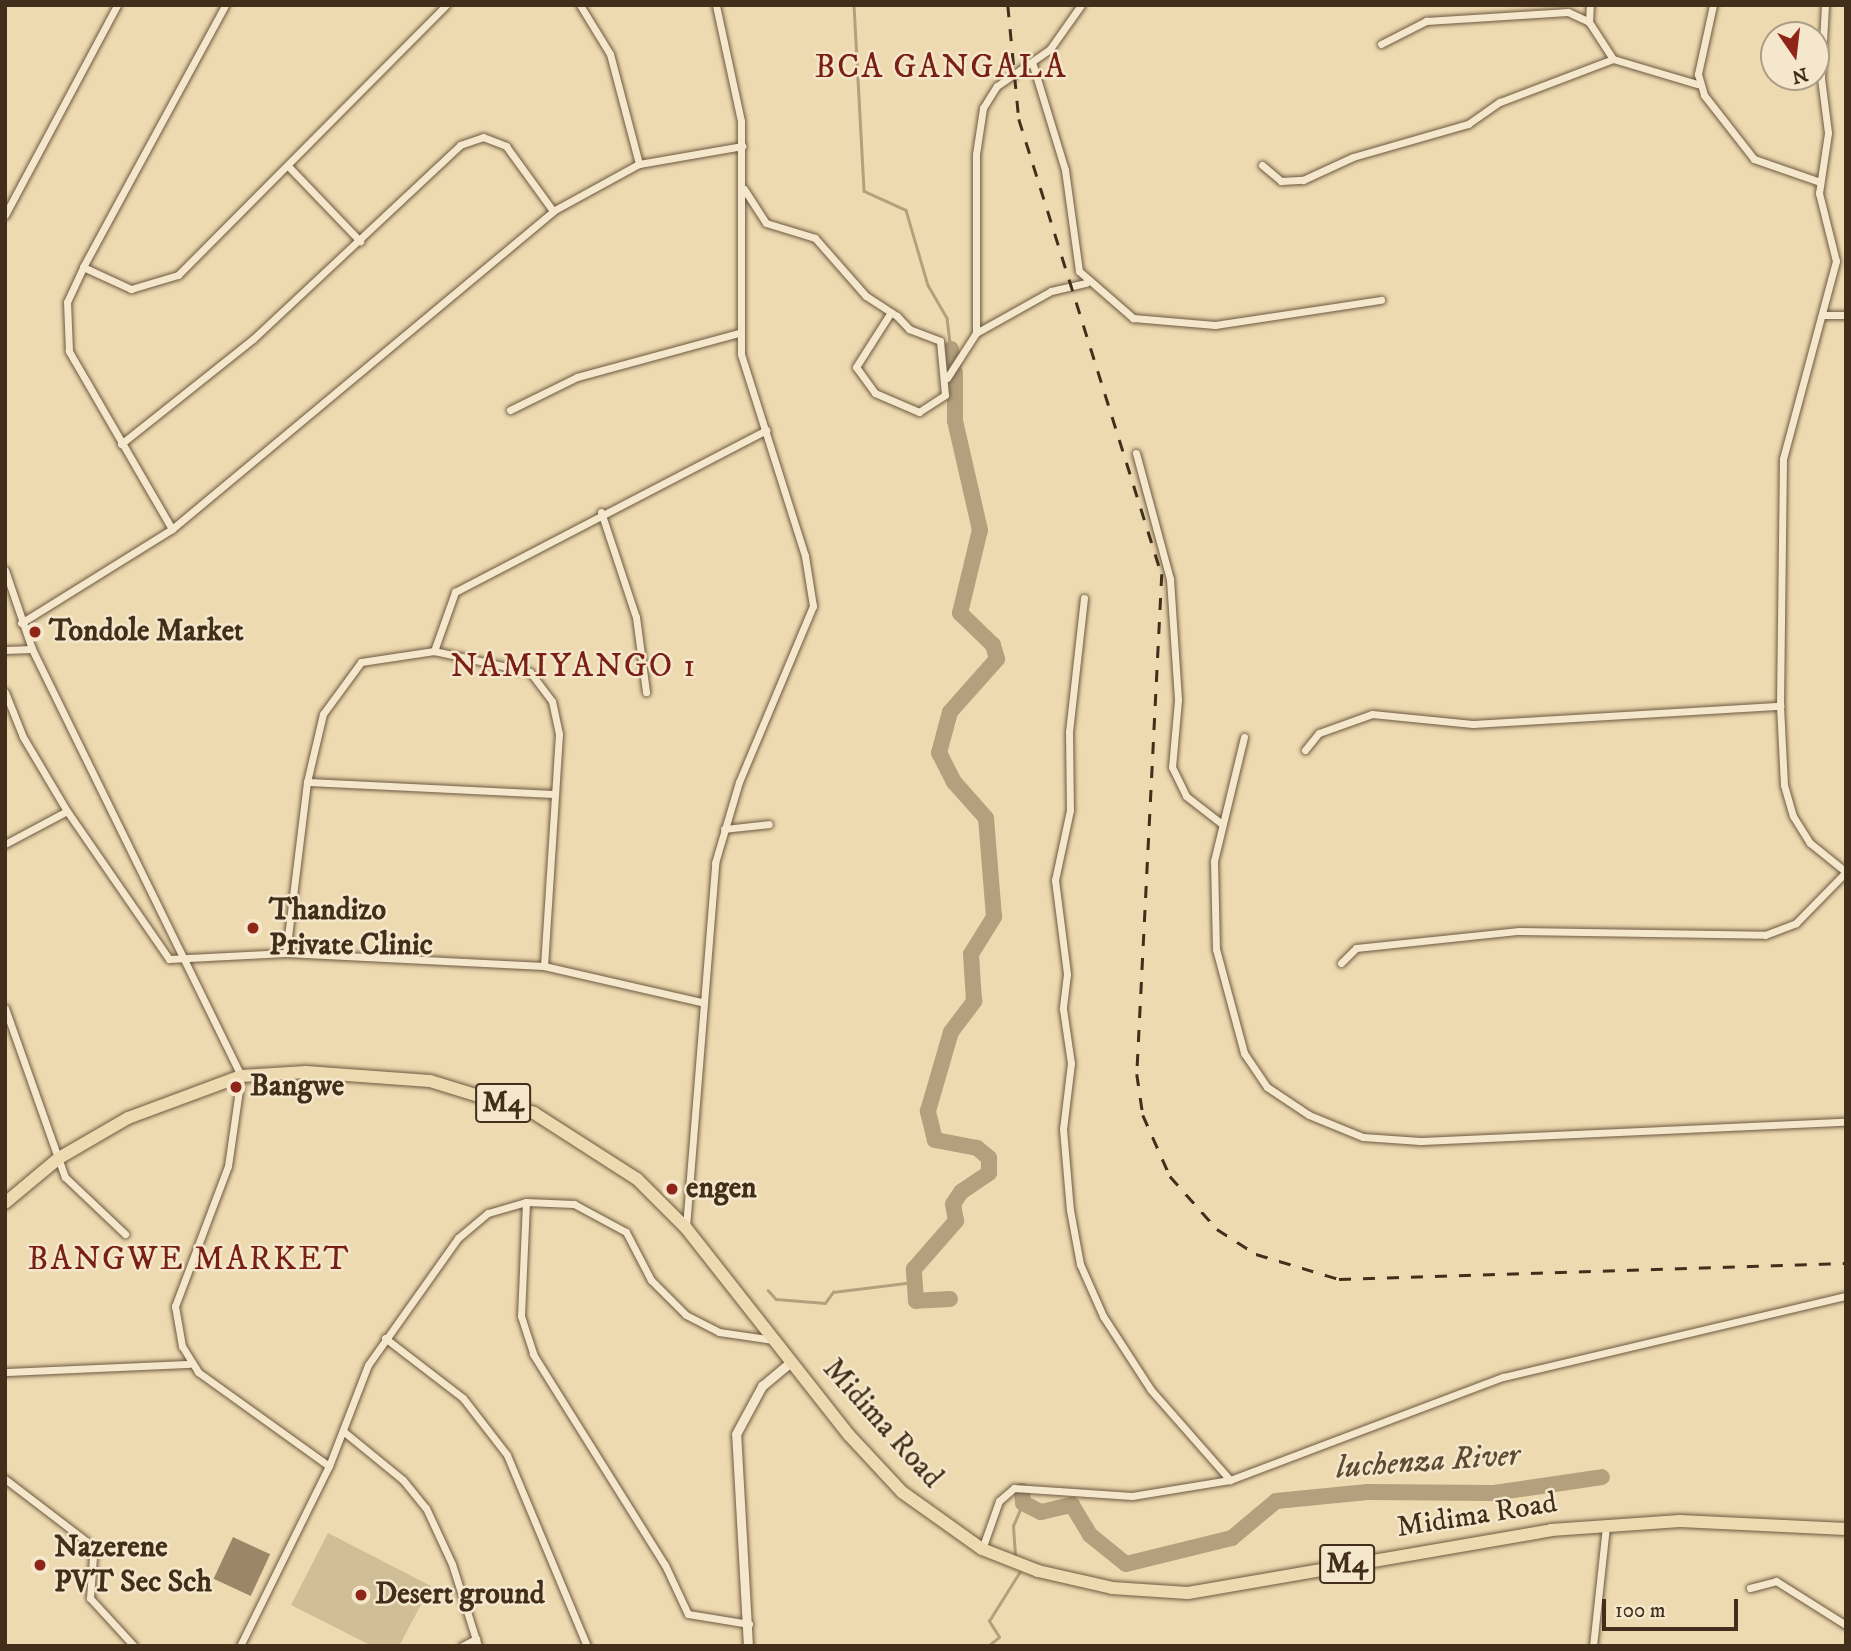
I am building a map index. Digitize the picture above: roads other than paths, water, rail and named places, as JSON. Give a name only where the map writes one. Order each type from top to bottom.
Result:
[{"type":"main road","name":"Midima Road","points":[[5,1203],[59,1158],[128,1118],[241,1076],[390,1075],[534,1113],[637,1179],[686,1227],[792,1361],[893,1482],[982,1549],[1068,1580],[1188,1593],[1474,1540],[1606,1525],[1747,1521],[1846,1529]]},
{"type":"street","points":[[5,215],[117,5]]},
{"type":"street","points":[[172,528],[69,351],[67,302],[83,267],[225,5]]},
{"type":"street","points":[[83,267],[131,289],[159,285],[187,267],[289,167],[424,21],[446,5]]},
{"type":"street","points":[[580,5],[610,54],[639,164]]},
{"type":"street","points":[[686,1227],[709,900],[724,828],[813,606],[807,565],[739,332],[742,146],[734,68],[716,5]]},
{"type":"street","points":[[976,333],[979,125],[997,86],[1032,62],[1081,5]]},
{"type":"street","points":[[1589,22],[1590,5]]},
{"type":"street","points":[[1697,84],[1704,24],[1713,5]]},
{"type":"street","points":[[1341,963],[1356,947],[1519,931],[1765,935],[1796,923],[1846,872],[1810,843],[1793,816],[1784,786],[1780,706],[1783,459],[1824,315],[1836,253],[1819,182],[1828,133],[1821,58],[1825,5]]},
{"type":"street","points":[[1381,44],[1426,21],[1569,12],[1589,22],[1613,59]]},
{"type":"street","points":[[1262,165],[1281,181],[1303,180],[1353,158],[1463,126],[1500,102],[1613,59],[1697,84],[1754,159],[1819,182]]},
{"type":"street","points":[[1032,62],[1065,170],[1066,209],[1086,282],[1133,318],[1215,325],[1381,300]]},
{"type":"street","points":[[121,444],[253,340],[460,145],[483,138],[506,146],[553,211]]},
{"type":"street","points":[[21,623],[172,528],[553,211],[639,164],[742,146]]},
{"type":"street","points":[[289,167],[360,241]]},
{"type":"street","points":[[743,186],[766,223],[815,238],[834,252],[857,288],[891,312],[909,329],[940,341],[947,378],[945,395],[919,412],[866,385],[858,360],[891,312]]},
{"type":"street","points":[[947,378],[976,333],[1051,291],[1086,282]]},
{"type":"street","points":[[1824,315],[1846,315]]},
{"type":"street","points":[[510,410],[577,377],[739,332]]},
{"type":"street","points":[[434,651],[456,592],[601,512],[766,430]]},
{"type":"street","points":[[1136,453],[1170,579],[1178,700],[1172,766],[1186,796],[1222,824]]},
{"type":"street","points":[[601,512],[636,617],[646,692]]},
{"type":"street","points":[[5,570],[32,649],[241,1076],[228,1166],[176,1306],[189,1364]]},
{"type":"street","points":[[1084,598],[1069,732],[1070,810],[1055,880],[1068,974],[1063,1009],[1071,1063],[1063,1129],[1070,1210],[1080,1264],[1103,1316],[1151,1390],[1230,1480]]},
{"type":"street","points":[[5,650],[32,649]]},
{"type":"street","points":[[286,953],[307,782],[323,715],[361,662],[434,651],[530,673],[552,701],[557,723],[555,794],[544,966]]},
{"type":"street","points":[[5,692],[23,737],[67,811],[147,934],[169,959],[286,953],[544,966],[701,1002]]},
{"type":"street","points":[[1305,750],[1319,733],[1373,715],[1473,724],[1780,706]]},
{"type":"street","points":[[1244,737],[1214,861],[1225,998],[1244,1053],[1267,1087],[1309,1115],[1363,1137],[1420,1141],[1846,1122]]},
{"type":"street","points":[[307,782],[555,794]]},
{"type":"street","points":[[5,844],[67,811]]},
{"type":"street","points":[[724,828],[769,824]]},
{"type":"street","points":[[5,1008],[72,1189],[125,1234]]},
{"type":"street","points":[[526,1202],[521,1316],[533,1354],[665,1565],[688,1614],[749,1624]]},
{"type":"street","points":[[240,1646],[329,1466],[359,1383],[385,1338],[458,1238],[488,1213],[526,1202],[574,1204],[626,1232],[651,1280],[703,1326],[776,1340]]},
{"type":"street","points":[[982,1549],[999,1501],[1014,1488],[1132,1496],[1230,1480],[1503,1377],[1846,1296]]},
{"type":"street","points":[[385,1338],[463,1398],[507,1455],[587,1646]]},
{"type":"street","points":[[748,1646],[749,1624],[734,1482],[736,1434],[762,1386],[792,1361]]},
{"type":"street","points":[[5,1372],[189,1364],[329,1466]]},
{"type":"street","points":[[343,1431],[403,1480],[426,1508],[453,1564],[477,1642],[462,1646]]},
{"type":"street","points":[[5,1479],[86,1541],[93,1557],[90,1598],[134,1646]]},
{"type":"street","points":[[1593,1646],[1606,1525]]},
{"type":"street","points":[[1750,1588],[1776,1581],[1846,1625]]},
{"type":"waterway","points":[[854,5],[864,191],[906,210],[928,285],[947,318],[951,349]]},
{"type":"waterway","points":[[951,349],[954,364]]},
{"type":"waterway","points":[[950,1299],[916,1301],[914,1269],[956,1221],[953,1204],[961,1192],[989,1173],[989,1158],[977,1148],[935,1140],[928,1111],[951,1032],[974,1001],[971,954],[994,917],[986,818],[954,782],[939,753],[950,712],[997,659],[993,645],[960,613],[980,530],[955,421],[955,373]]},
{"type":"waterway","points":[[768,1290],[776,1299],[825,1303],[833,1292],[913,1282]]},
{"type":"waterway","name":"luchenza River","points":[[1022,1491],[1023,1503],[1041,1512],[1072,1505],[1090,1535],[1126,1564],[1232,1538],[1276,1501],[1368,1492],[1494,1493],[1602,1477]]},
{"type":"waterway","points":[[1015,1555],[1013,1526],[1023,1503]]},
{"type":"waterway","points":[[988,1646],[999,1637],[989,1621],[1019,1573]]},
{"type":"railway","points":[[1008,5],[1019,119],[1162,574],[1137,1074],[1143,1115],[1170,1176],[1217,1229],[1256,1254],[1339,1279],[1846,1263]]},
{"type":"place","name":"Tondole Market","points":[[35,632]]},
{"type":"place","name":"Thandizo Private Clinic","points":[[253,928]]},
{"type":"place","name":"Bangwe","points":[[236,1087]]},
{"type":"place","name":"engen","points":[[672,1189]]},
{"type":"place","name":"Nazerene PVT Sec Sch","points":[[40,1565]]},
{"type":"place","name":"Desert ground","points":[[361,1595]]},
{"type":"district","name":"BCA GANGALA","points":[[941,68]]},
{"type":"district","name":"NAMIYANGO 1","points":[[574,667]]},
{"type":"district","name":"BANGWE MARKET","points":[[189,1260]]}]
